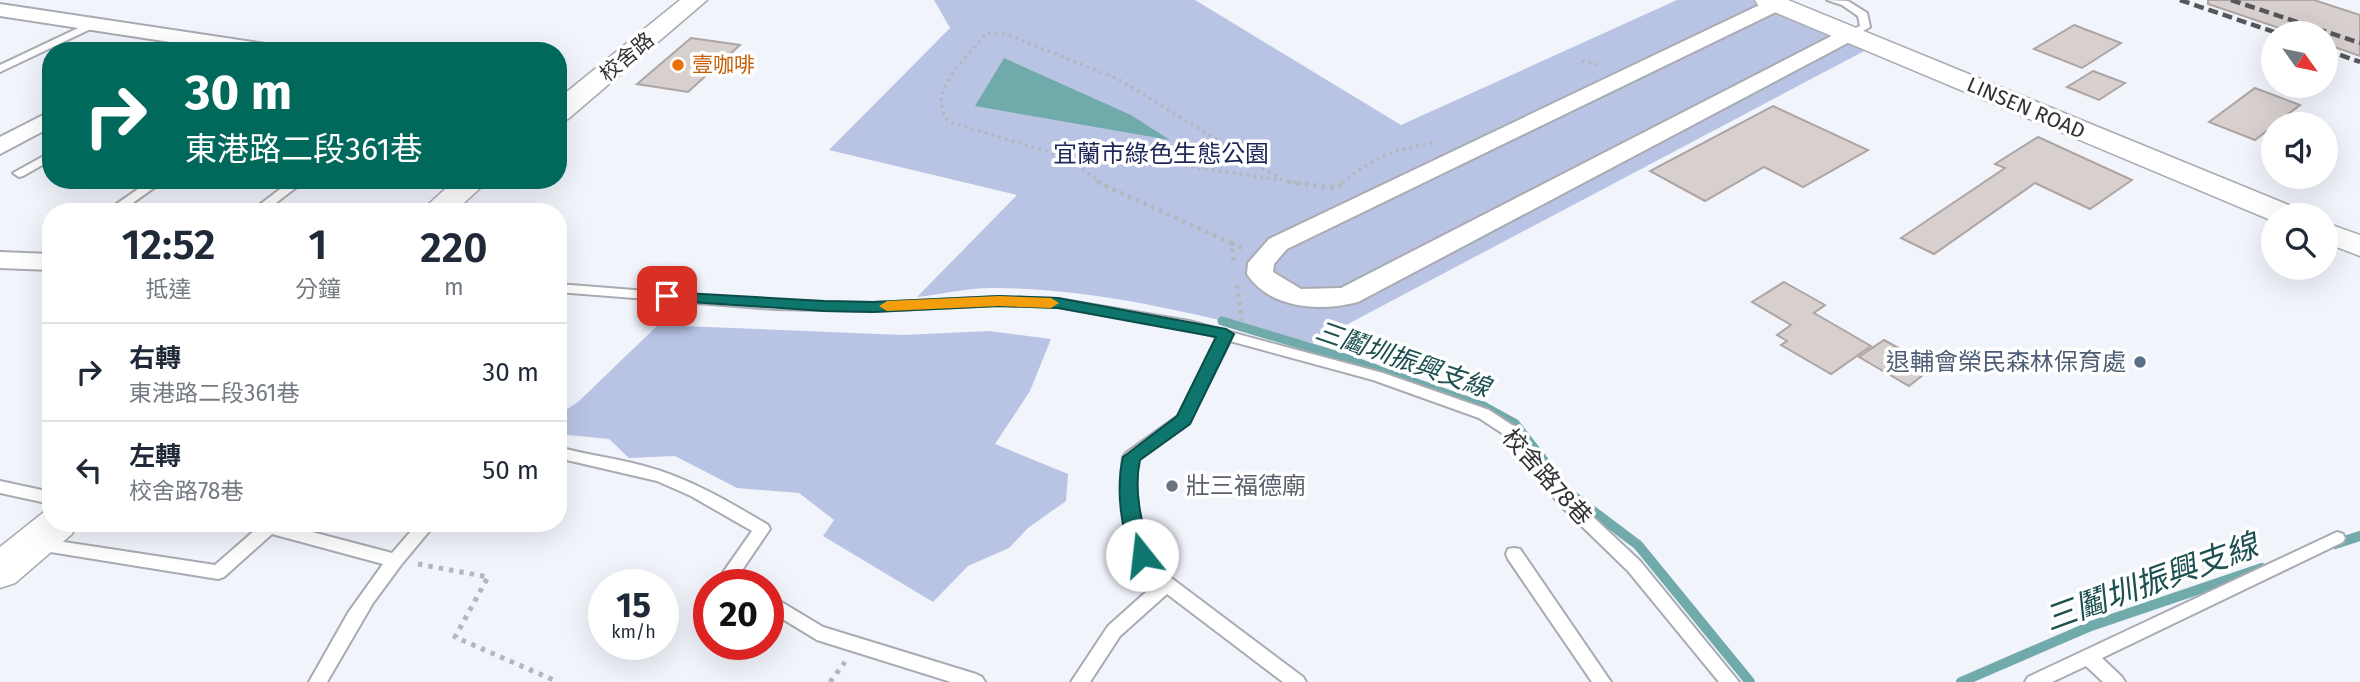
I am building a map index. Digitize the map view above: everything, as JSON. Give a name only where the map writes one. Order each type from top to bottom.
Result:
[{"type":"street","name":"校舍路","points":[[567,99],[695,0]]},
{"type":"street","name":"LINSEN ROAD","points":[[1777,1],[2261,205]]},
{"type":"street","points":[[1777,1],[1278,244],[1261,263],[1260,274],[1270,285],[1286,294],[1309,299],[1348,296],[1850,34]]},
{"type":"street","points":[[4,13],[207,42]]},
{"type":"street","points":[[186,42],[191,39]]},
{"type":"street","points":[[0,147],[42,123]]},
{"type":"street","points":[[446,203],[463,189]]},
{"type":"street","points":[[2338,237],[2360,246]]},
{"type":"street","points":[[0,260],[42,258]]},
{"type":"street","points":[[0,571],[46,533]]},
{"type":"lane","points":[[1832,0],[1845,3],[1863,15],[1865,27],[1850,34]]},
{"type":"lane","points":[[56,42],[93,24]]},
{"type":"lane","points":[[0,69],[42,49]]},
{"type":"lane","points":[[19,173],[42,160]]},
{"type":"lane","points":[[124,203],[146,189]]},
{"type":"lane","points":[[268,203],[288,189]]},
{"type":"lane","name":"校舍路78巷","points":[[567,289],[775,305],[873,307],[999,301],[1058,303],[1226,334],[1378,376],[1484,414],[1513,433],[1533,465],[1569,504],[1634,566],[1730,682]]},
{"type":"lane","points":[[1226,334],[1184,419],[1131,457],[1128,473],[1132,522],[1142,555],[1156,576],[1297,682]]},
{"type":"lane","points":[[567,456],[581,462],[627,467],[698,490],[762,529],[734,569]]},
{"type":"lane","points":[[0,487],[42,496]]},
{"type":"lane","points":[[46,533],[218,572],[263,532]]},
{"type":"lane","points":[[289,532],[394,559]]},
{"type":"lane","points":[[318,682],[353,619],[394,559],[420,532]]},
{"type":"lane","points":[[2034,682],[2336,538]]},
{"type":"lane","points":[[1514,554],[1602,682]]},
{"type":"lane","points":[[1080,682],[1114,631],[1167,584]]},
{"type":"lane","points":[[784,611],[817,633],[976,682]]},
{"type":"lane","points":[[2088,657],[2116,682]]},
{"type":"path","points":[[1235,270],[1231,243],[1098,182],[1069,158],[949,122],[942,110],[941,99],[953,77],[987,33],[1006,34],[1118,79],[1284,181]]},
{"type":"path","points":[[1069,158],[1080,150],[1336,188],[1364,164],[1389,152],[1444,139]]},
{"type":"path","points":[[1237,284],[1243,325]]},
{"type":"path","points":[[394,559],[488,577],[456,638],[558,682]]},
{"type":"green space","name":"宜蘭市綠色生態公園","points":[[934,0],[1195,0],[1401,125],[1677,0],[1753,0],[1868,49],[1312,343],[1195,314],[1077,293],[987,288],[917,297],[1017,195],[829,150],[950,28]]},
{"type":"green space","points":[[658,325],[903,335],[989,331],[1051,339],[1030,391],[995,444],[1068,474],[1066,501],[1028,528],[1009,548],[968,566],[933,602],[823,536],[834,520],[799,493],[737,488],[675,456],[629,458],[609,439],[567,435],[567,409],[578,402]]},
{"type":"shaded area","points":[[1004,58],[1131,115],[1170,140],[975,106]]},
{"type":"building","points":[[2208,0],[2314,0],[2360,15],[2360,56],[2338,48],[2338,21],[2261,22],[2208,4]]},
{"type":"building","points":[[2074,25],[2121,43],[2082,68],[2034,49]]},
{"type":"building","points":[[691,38],[740,45],[688,92],[637,84]]},
{"type":"building","points":[[2093,71],[2125,83],[2099,100],[2067,87]]},
{"type":"building","points":[[2255,88],[2261,90],[2261,98],[2281,98],[2300,105],[2291,112],[2261,112],[2261,135],[2255,140],[2209,122]]},
{"type":"building","points":[[1773,106],[1868,150],[1803,187],[1764,167],[1705,201],[1650,171]]},
{"type":"building","points":[[2038,137],[2132,180],[2090,209],[2035,183],[1934,254],[1901,238],[2005,168],[1995,164]]},
{"type":"building","name":"退輔會榮民森林保育處","points":[[1784,282],[1825,305],[1814,313],[1871,346],[1831,374],[1781,345],[1787,341],[1777,335],[1791,325],[1752,302]]},
{"type":"building","points":[[1884,340],[1933,367],[1909,386],[1859,357]]},
{"type":"waterway","name":"三鬮圳振興支線","points":[[1222,321],[1339,356],[1485,407]]},
{"type":"waterway","name":"三鬮圳振興支線","points":[[1482,406],[1515,424],[1569,493],[1638,545],[1750,682]]},
{"type":"waterway","name":"三鬮圳振興支線","points":[[2335,544],[2360,536]]},
{"type":"waterway","name":"三鬮圳振興支線","points":[[1961,682],[2091,626],[2262,568]]},
{"type":"railway","points":[[2180,0],[2261,28]]},
{"type":"railway","points":[[2231,0],[2360,43]]},
{"type":"railway","points":[[2338,54],[2360,62]]},
{"type":"slow traffic","points":[[887,306],[999,301],[1051,303]]},
{"type":"place","name":"壹咖啡","points":[[678,65]]},
{"type":"place","name":"退輔會榮民森林保育處","points":[[2140,362]]},
{"type":"place","name":"壯三福德廟","points":[[1172,486]]},
{"type":"route","points":[[667,296],[775,305],[873,307],[999,301],[1058,303],[1189,325],[1226,334],[1184,419],[1131,457],[1128,473],[1132,522],[1142,555]]}]
